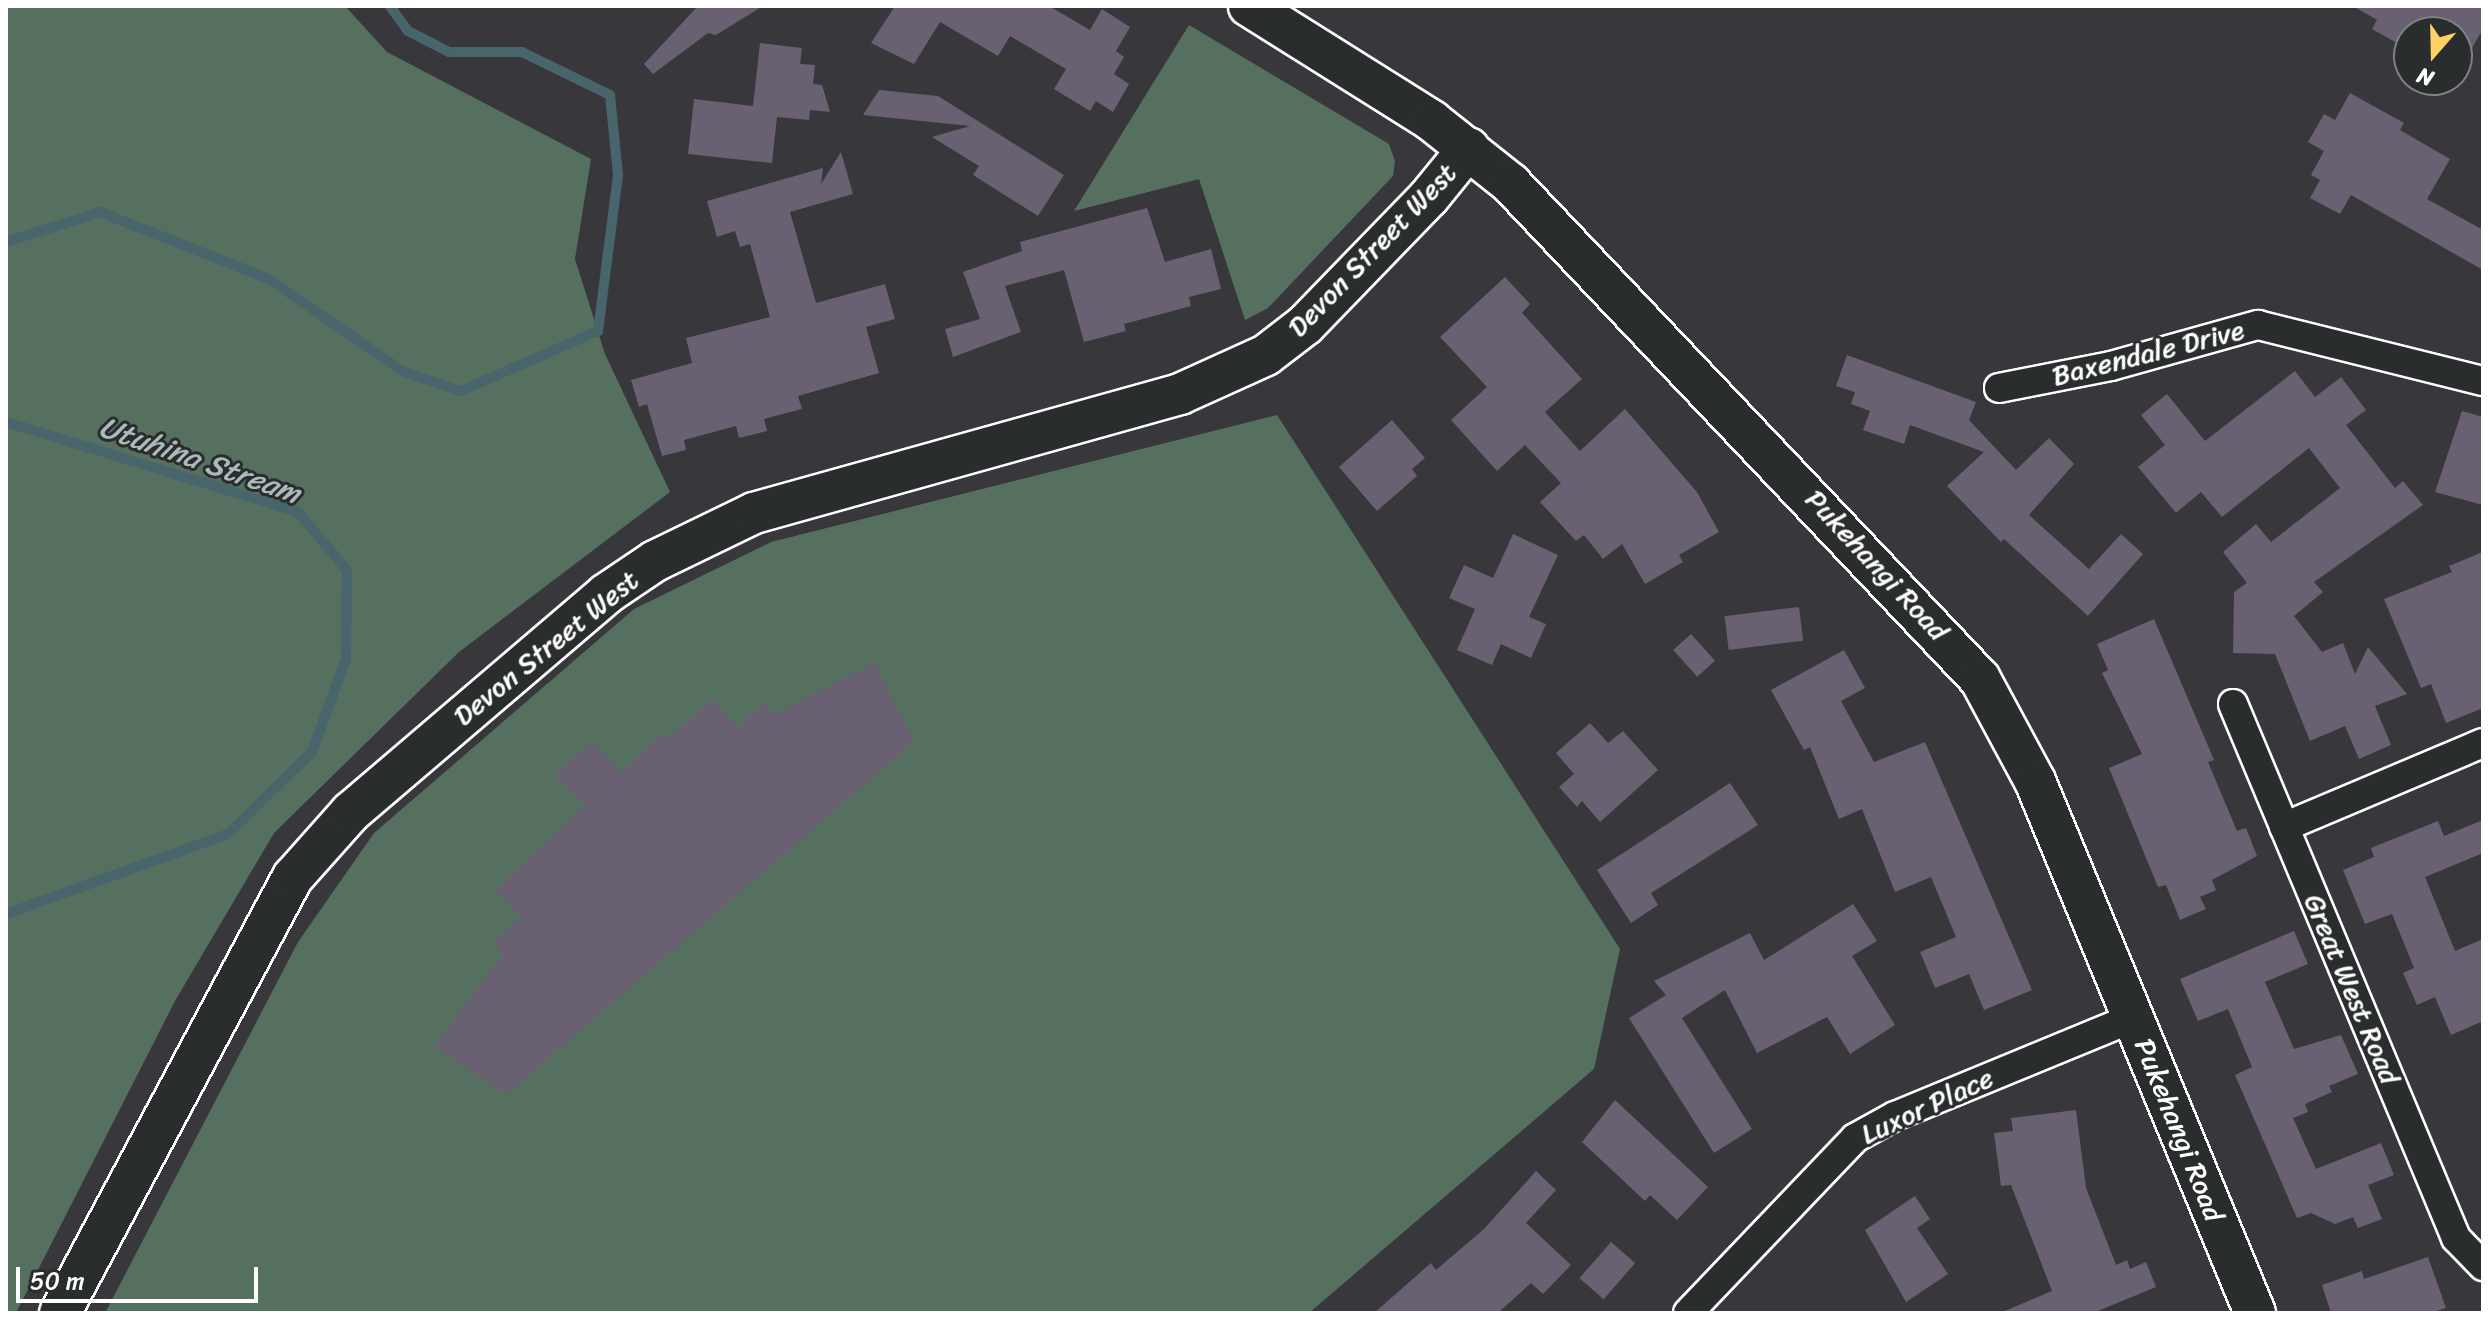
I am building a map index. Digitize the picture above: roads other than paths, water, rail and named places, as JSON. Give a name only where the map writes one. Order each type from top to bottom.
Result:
[{"type":"main road","name":"Pukehangi Road","points":[[1249,6],[1469,148],[1569,241],[1980,679],[2035,781],[2255,1313]]},
{"type":"main road","name":"Devon Street West","points":[[60,1313],[261,927],[293,877],[351,812],[606,594],[667,554],[754,513],[1180,394],[1266,355],[1305,325],[1429,197],[1469,148]]},
{"type":"street","name":"Baxendale Drive","points":[[1999,388],[2111,366],[2258,325],[2483,381]]},
{"type":"street","name":"Great West Road","points":[[2233,704],[2456,1238],[2483,1266]]},
{"type":"street","points":[[2284,827],[2483,743]]},
{"type":"street","name":"Luxor Place","points":[[1688,1313],[1855,1138],[1895,1116],[2133,1018]]},
{"type":"waterway","name":"Utuhina Stream","points":[[6,242],[100,212],[269,279],[404,372],[461,391],[598,331],[618,175],[610,95],[522,52],[449,52],[408,31],[390,6]]},
{"type":"waterway","name":"Utuhina Stream","points":[[6,422],[298,512],[347,570],[346,659],[312,752],[228,834],[6,914]]}]
